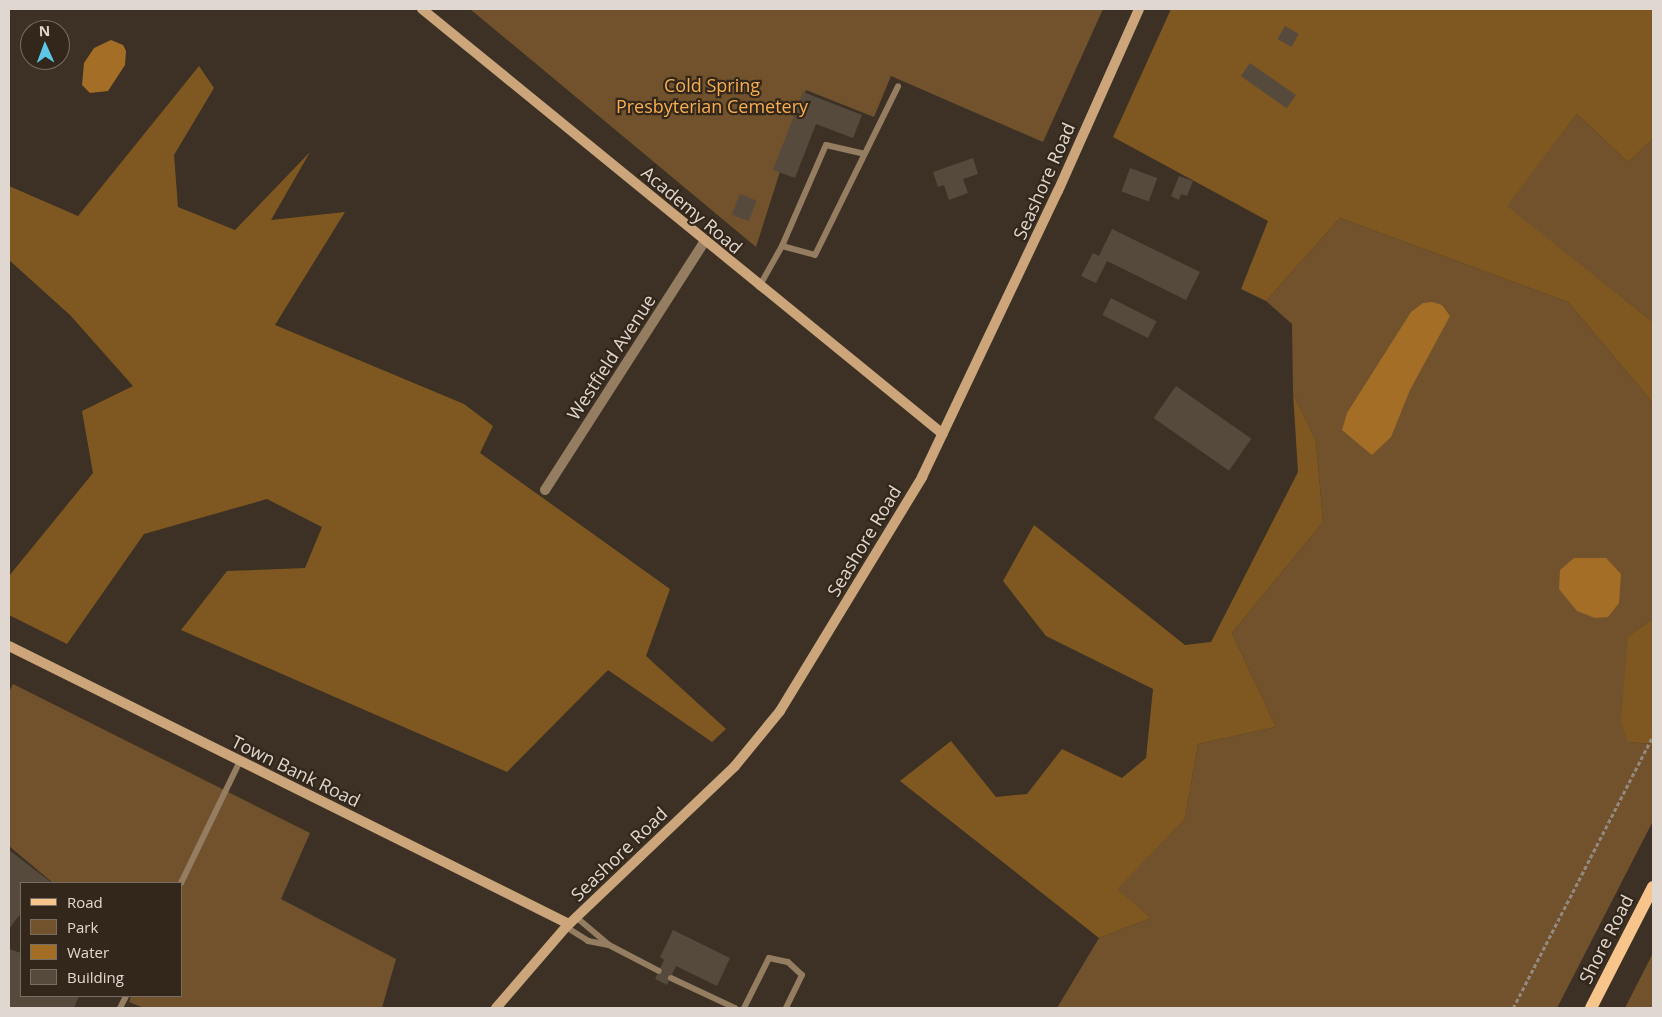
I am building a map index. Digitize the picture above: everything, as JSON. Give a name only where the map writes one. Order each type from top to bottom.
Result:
[{"type":"main road","name":"Shore Road","points":[[1591,1008],[1653,886]]},
{"type":"street","name":"Academy Road","points":[[422,9],[759,287],[943,434]]},
{"type":"street","name":"Seashore Road","points":[[496,1008],[570,923],[735,766],[780,711],[917,485],[1050,208],[1139,9]]},
{"type":"street","name":"Westfield Avenue","points":[[545,490],[704,241]]},
{"type":"street","name":"Town Bank Road","points":[[9,646],[570,923]]},
{"type":"lane","points":[[782,246],[814,255],[898,86]]},
{"type":"lane","points":[[759,287],[782,246],[826,145],[864,154]]},
{"type":"lane","points":[[181,882],[240,761]]},
{"type":"lane","points":[[570,923],[588,941],[610,945]]},
{"type":"lane","points":[[570,923],[659,971]]},
{"type":"lane","points":[[744,1008],[769,958],[788,962],[802,975],[786,1008]]},
{"type":"lane","points":[[671,978],[735,1008]]},
{"type":"path","points":[[1513,1008],[1653,736]]},
{"type":"green space","name":"Cold Spring Presbyterian Cemetery","points":[[470,9],[1103,9],[1043,142],[891,76],[874,117],[806,90],[756,247]]},
{"type":"green space","points":[[1577,114],[1628,162],[1653,139],[1653,322],[1506,206]]},
{"type":"green space","points":[[1340,218],[1568,302],[1653,403],[1653,619],[1628,636],[1628,742],[1653,744],[1653,821],[1557,1008],[1057,1008],[1099,938],[1151,918],[1116,889],[1185,819],[1198,744],[1276,727],[1232,633],[1323,522],[1316,441],[1293,393],[1292,324],[1266,301]]},
{"type":"green space","points":[[13,684],[310,833],[281,899],[396,959],[382,1008],[144,1008],[129,1002],[131,997],[182,997],[182,882],[52,882],[9,846],[9,692]]},
{"type":"green space","points":[[1653,953],[1653,1008],[1625,1008]]},
{"type":"shaded area","points":[[1171,9],[1653,9],[1653,139],[1628,162],[1577,114],[1507,206],[1653,322],[1653,403],[1568,302],[1340,218],[1266,301],[1241,289],[1268,221],[1113,137]]},
{"type":"shaded area","points":[[199,66],[214,88],[174,155],[178,207],[235,230],[310,152],[271,220],[345,212],[275,325],[464,404],[493,426],[480,453],[670,589],[646,656],[726,729],[712,742],[608,670],[507,772],[181,630],[227,571],[305,568],[322,527],[267,499],[144,534],[67,644],[9,615],[9,576],[93,473],[82,411],[133,386],[70,315],[9,260],[9,186],[78,216]]},
{"type":"shaded area","points":[[1293,393],[1316,441],[1323,522],[1232,633],[1276,727],[1198,744],[1185,819],[1117,889],[1151,918],[1099,938],[900,781],[951,741],[996,797],[1027,794],[1062,749],[1122,778],[1146,758],[1153,689],[1046,636],[1003,581],[1034,525],[1185,645],[1211,642],[1298,472]]},
{"type":"shaded area","points":[[1653,619],[1653,744],[1628,742],[1621,722],[1628,636]]},
{"type":"water","points":[[111,40],[123,45],[126,51],[125,65],[108,91],[90,93],[82,85],[84,63],[94,48]]},
{"type":"water","points":[[1432,302],[1442,305],[1450,316],[1410,390],[1391,437],[1372,455],[1342,430],[1347,413],[1411,312],[1423,303]]},
{"type":"water","points":[[1574,558],[1606,558],[1621,574],[1619,603],[1608,617],[1595,618],[1577,611],[1559,589],[1560,570]]},
{"type":"building","points":[[1285,26],[1299,34],[1291,47],[1278,39]]},
{"type":"building","points":[[1250,63],[1296,95],[1287,108],[1241,76]]},
{"type":"building","points":[[803,92],[862,115],[853,138],[816,124],[795,178],[773,170]]},
{"type":"building","points":[[973,158],[978,174],[963,179],[968,193],[949,200],[944,185],[938,187],[933,172]]},
{"type":"building","points":[[1130,168],[1157,178],[1149,201],[1121,191]]},
{"type":"building","points":[[1179,176],[1193,181],[1187,196],[1181,194],[1179,200],[1171,196]]},
{"type":"building","points":[[740,194],[757,201],[748,221],[732,214]]},
{"type":"building","points":[[1112,229],[1200,272],[1186,300],[1107,261],[1096,283],[1081,276],[1093,253],[1099,256]]},
{"type":"building","points":[[1111,298],[1156,321],[1148,338],[1102,315]]},
{"type":"building","points":[[1176,386],[1251,439],[1229,471],[1154,418]]},
{"type":"building","points":[[9,850],[51,882],[20,882],[20,914],[9,929]]},
{"type":"building","points":[[673,930],[730,958],[717,986],[676,966],[667,985],[655,979],[664,960],[660,957]]},
{"type":"building","points":[[9,949],[20,953],[20,997],[79,997],[74,1008],[9,1008]]}]
